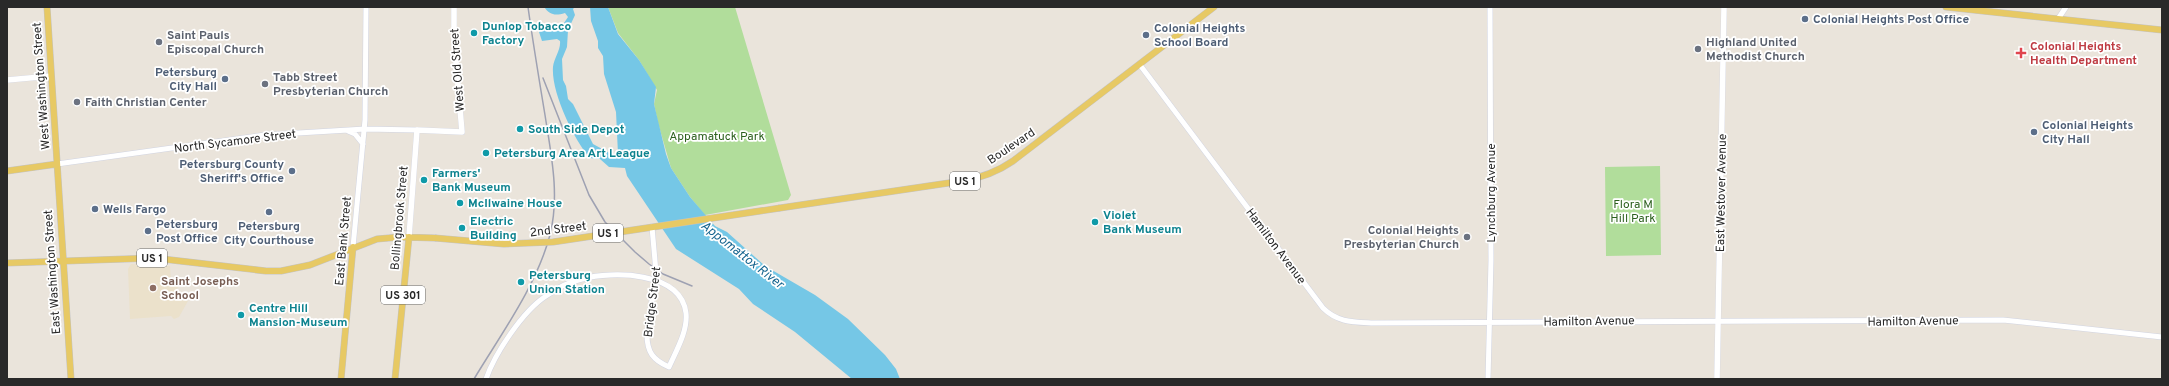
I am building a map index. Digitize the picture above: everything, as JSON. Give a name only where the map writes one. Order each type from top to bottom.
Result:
[{"type":"main road","name":"West Washington Street","points":[[47,7],[57,164]]},
{"type":"main road","name":"West Old Street","points":[[454,7],[454,38],[462,132]]},
{"type":"main road","name":"Boulevard","points":[[780,208],[984,177],[1013,161],[1214,7]]},
{"type":"main road","name":"East Westover Avenue","points":[[1717,379],[1724,7]]},
{"type":"main road","points":[[1946,7],[2162,30]]},
{"type":"main road","points":[[7,80],[51,76]]},
{"type":"main road","name":"North Sycamore Street","points":[[417,130],[462,132]]},
{"type":"main road","name":"Bollingbrook Street","points":[[396,379],[417,130]]},
{"type":"main road","points":[[7,171],[57,164]]},
{"type":"main road","name":"East Washington Street","points":[[57,164],[62,260],[71,379]]},
{"type":"main road","name":"2nd Street","points":[[409,237],[504,244],[526,244],[780,208]]},
{"type":"main road","name":"US 1","points":[[7,263],[154,258],[266,271],[281,271],[310,266],[353,247],[376,239],[409,237]]},
{"type":"main road","name":"East Bank Street","points":[[341,379],[353,247]]},
{"type":"street","name":"East Bank Street","points":[[353,247],[365,129],[366,7]]},
{"type":"street","name":"Lynchburg Avenue","points":[[1488,379],[1490,322],[1490,7]]},
{"type":"street","points":[[2058,19],[2066,7]]},
{"type":"street","name":"Hamilton Avenue","points":[[1140,65],[1328,313],[1341,320],[1354,322],[1719,320],[1896,322],[2003,320],[2162,337]]},
{"type":"street","name":"North Sycamore Street","points":[[57,164],[265,135],[365,129],[417,130]]},
{"type":"street","points":[[347,130],[355,134],[363,144]]},
{"type":"street","name":"Bridge Street","points":[[486,379],[518,323],[530,309],[545,296],[562,286],[592,277],[619,274],[638,276],[671,288],[683,301],[686,313],[685,327],[668,367],[652,357],[647,343],[647,335],[656,272],[652,227]]},
{"type":"shaded area","name":"Saint Josephs School","points":[[131,264],[170,266],[171,282],[180,284],[175,292],[188,301],[179,317],[174,319],[171,316],[130,319],[128,269]]},
{"type":"green space","name":"Appamatuck Park","points":[[608,7],[735,7],[791,195],[788,200],[705,215],[690,197],[671,168],[654,104],[657,90],[639,60],[618,33]]},
{"type":"green space","name":"Flora M Hill Park","points":[[1660,166],[1661,255],[1606,256],[1605,167]]},
{"type":"water","name":"Appomattox River","points":[[544,7],[575,7],[573,9],[575,15],[568,30],[567,47],[562,59],[563,80],[566,86],[568,99],[573,104],[593,144],[615,156],[618,154],[616,112],[604,74],[603,56],[598,48],[598,41],[591,21],[590,7],[608,7],[618,34],[639,60],[656,87],[654,104],[666,154],[671,168],[690,197],[715,226],[727,232],[765,266],[815,295],[848,319],[885,355],[896,369],[900,379],[852,379],[795,332],[753,304],[739,289],[676,249],[627,176],[625,168],[609,167],[600,159],[590,158],[577,140],[560,102],[553,77],[553,67],[560,41],[557,39],[542,41],[539,32],[541,28],[548,25],[554,29],[562,26],[568,17],[565,13],[556,15],[548,12]]},
{"type":"railway","points":[[474,379],[527,292],[544,254],[553,220],[554,175],[528,7]]},
{"type":"railway","points":[[543,78],[589,195],[605,222],[649,264],[663,274],[692,286]]},
{"type":"place","name":"Colonial Heights Post Office","points":[[1805,19]]},
{"type":"place","name":"Dunlop Tobacco Factory","points":[[474,33]]},
{"type":"place","name":"Colonial Heights School Board","points":[[1146,35]]},
{"type":"place","name":"Saint Pauls Episcopal Church","points":[[159,42]]},
{"type":"place","name":"Highland United Methodist Church","points":[[1698,49]]},
{"type":"place","name":"Colonial Heights Health Department","points":[[2021,53]]},
{"type":"place","name":"Petersburg City Hall","points":[[225,79]]},
{"type":"place","name":"Tabb Street Presbyterian Church","points":[[265,84]]},
{"type":"place","name":"Faith Christian Center","points":[[77,102]]},
{"type":"place","name":"South Side Depot","points":[[520,129]]},
{"type":"place","name":"Colonial Heights City Hall","points":[[2034,132]]},
{"type":"place","name":"Petersburg Area Art League","points":[[486,153]]},
{"type":"place","name":"Petersburg County Sheriff's Office","points":[[292,171]]},
{"type":"place","name":"Farmers' Bank Museum","points":[[424,180]]},
{"type":"place","name":"McIlwaine House","points":[[460,203]]},
{"type":"place","name":"Wells Fargo","points":[[95,209]]},
{"type":"place","name":"Petersburg City Courthouse","points":[[269,212]]},
{"type":"place","name":"Violet Bank Museum","points":[[1095,222]]},
{"type":"place","name":"Electric Building","points":[[462,228]]},
{"type":"place","name":"Petersburg Post Office","points":[[148,231]]},
{"type":"place","name":"Colonial Heights Presbyterian Church","points":[[1467,237]]},
{"type":"place","name":"Petersburg Union Station","points":[[521,282]]},
{"type":"place","name":"Saint Josephs School","points":[[153,288]]},
{"type":"place","name":"Centre Hill Mansion-Museum","points":[[241,315]]}]
